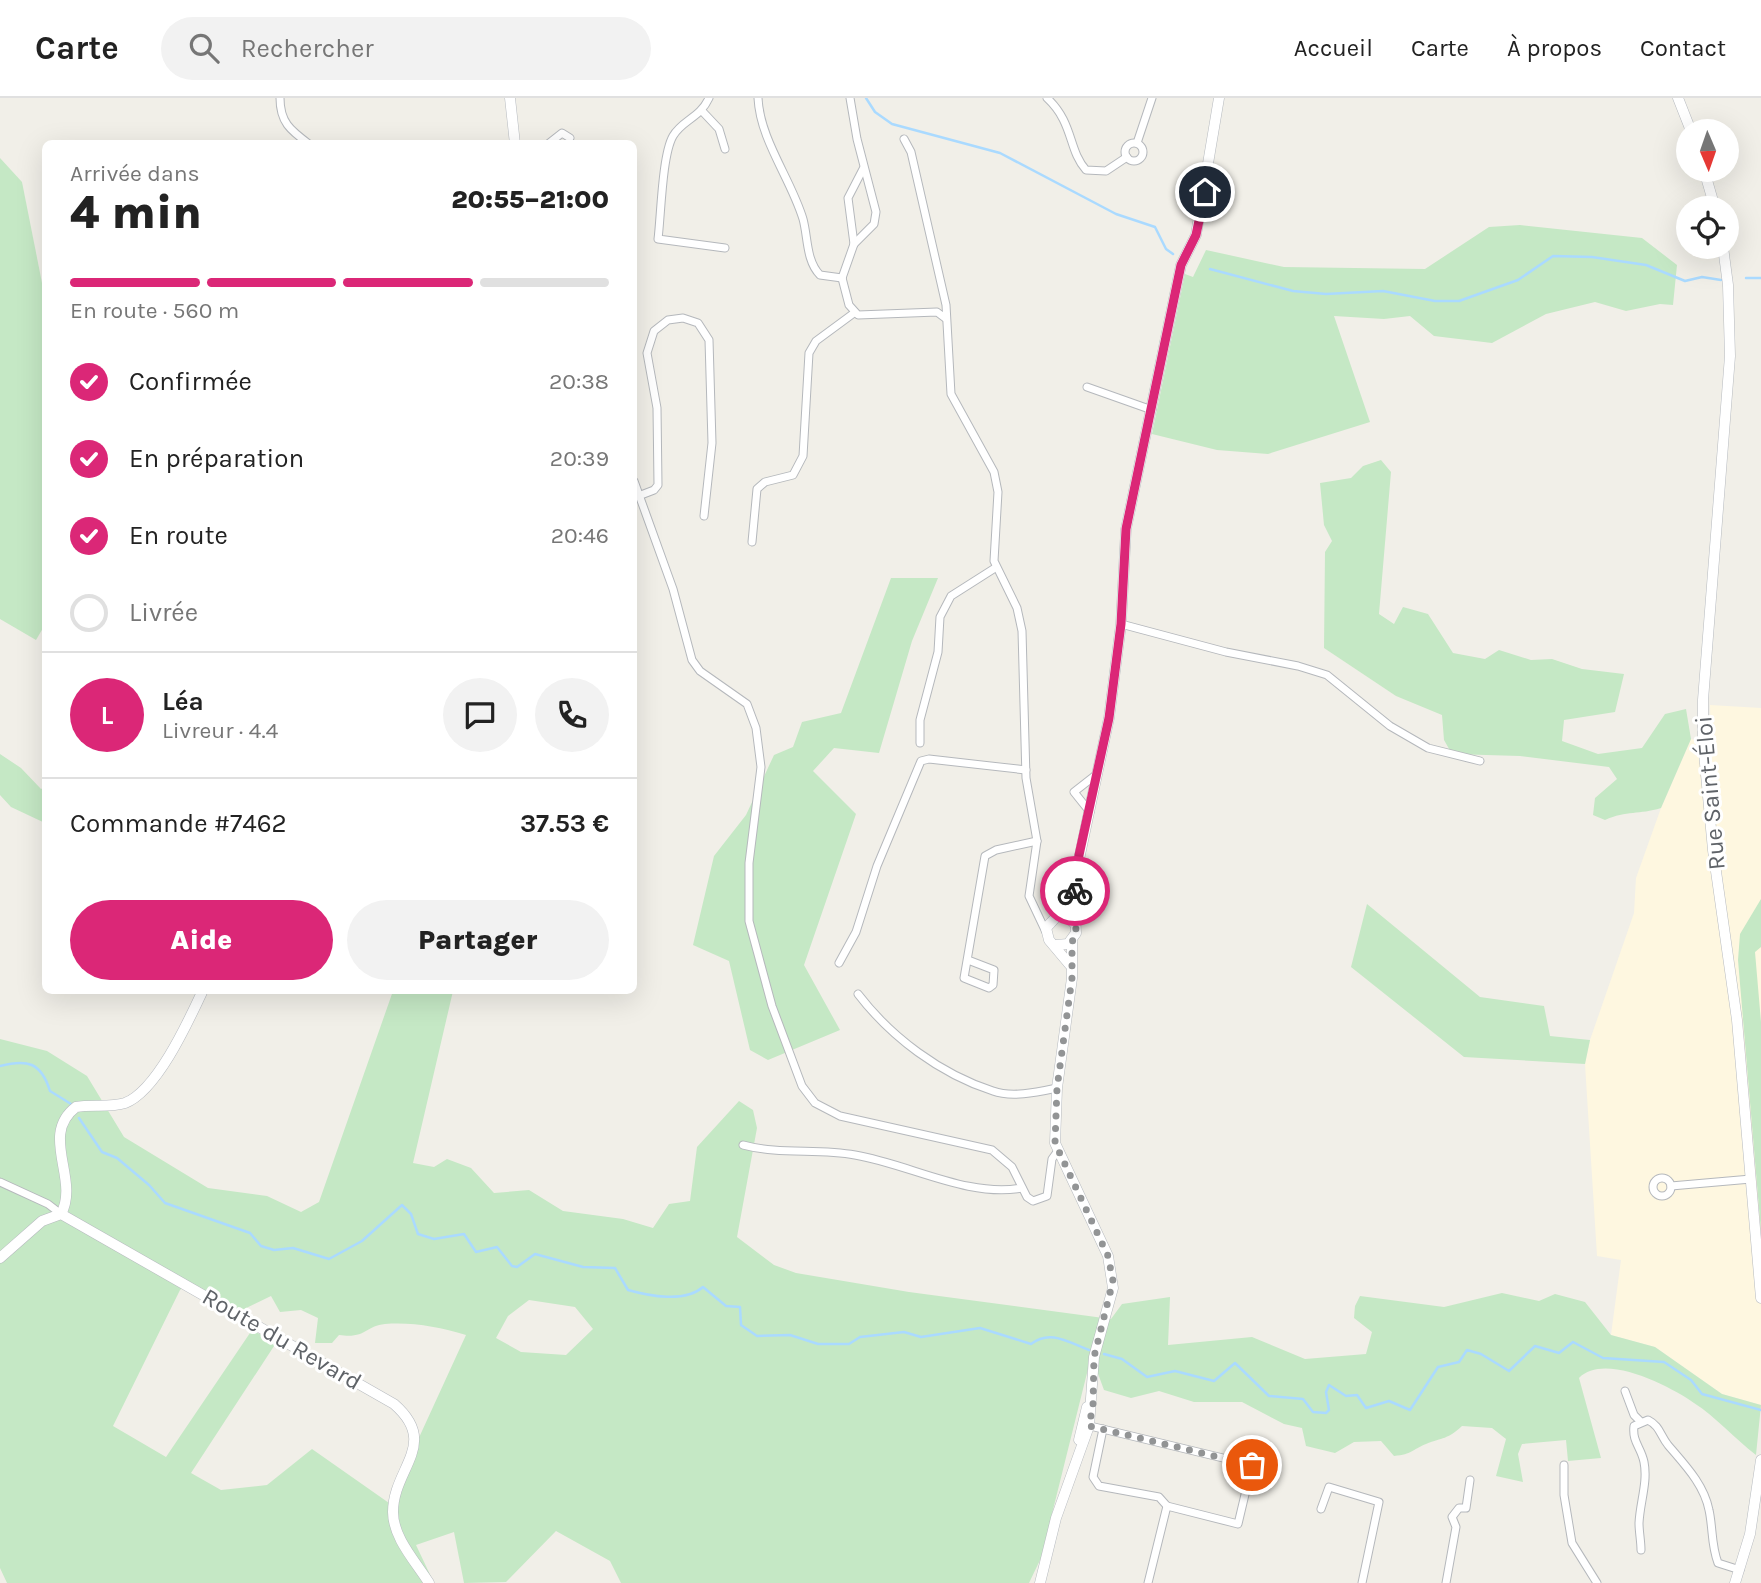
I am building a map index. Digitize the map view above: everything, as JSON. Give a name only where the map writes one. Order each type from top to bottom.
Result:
[{"type":"street","points":[[280,98],[280,115],[288,128],[304,140]]},
{"type":"street","points":[[510,98],[515,140]]},
{"type":"street","points":[[709,98],[702,112],[679,128],[670,142],[659,239],[725,248]]},
{"type":"street","points":[[758,98],[765,130],[803,218],[812,263],[820,275],[842,278]]},
{"type":"street","points":[[849,98],[876,212],[874,224],[854,244],[842,278],[854,313]]},
{"type":"street","points":[[1047,98],[1067,121],[1081,164],[1086,170],[1107,172],[1127,157]]},
{"type":"street","points":[[1137,142],[1152,98]]},
{"type":"street","points":[[1041,1582],[1086,1425],[1093,1390],[1094,1357],[1113,1288],[1112,1267],[1056,1152],[1057,1088],[1072,978],[1072,942],[1076,933],[1074,895],[1079,855],[1098,774],[1121,624],[1126,529],[1181,265],[1196,235],[1219,98]]},
{"type":"street","points":[[1678,98],[1686,119]]},
{"type":"street","points":[[702,112],[719,129],[725,149]]},
{"type":"street","points":[[553,140],[562,133],[570,138]]},
{"type":"street","points":[[904,139],[911,152],[946,305],[951,394],[997,482],[995,568],[1017,608],[1022,624],[1026,770],[1037,841],[1029,903],[1038,914],[1049,940],[1071,965]]},
{"type":"street","points":[[1137,142],[1143,149],[1141,158],[1132,161],[1127,157],[1126,146],[1137,142]]},
{"type":"street","points":[[854,244],[848,198],[850,189],[862,174],[863,164]]},
{"type":"street","name":"Rue Saint-Éloi","points":[[1725,259],[1730,356],[1703,699],[1703,742],[1713,850],[1732,974],[1761,1298]]},
{"type":"street","points":[[854,313],[863,316],[937,312],[945,318]]},
{"type":"street","points":[[752,542],[757,489],[765,482],[793,475],[803,456],[808,353],[816,341],[854,313]]},
{"type":"street","points":[[641,495],[654,490],[658,485],[657,408],[647,353],[650,338],[660,324],[667,320],[692,320],[703,326],[707,334],[710,359],[712,443],[704,516]]},
{"type":"street","points":[[1087,387],[1152,410]]},
{"type":"street","points":[[637,487],[673,589],[692,660],[700,671],[747,704],[756,728],[761,767],[750,863],[749,921],[772,1006],[802,1086],[815,1103],[840,1116],[992,1150],[1012,1167],[1022,1188],[1033,1201],[1047,1196],[1052,1159],[1056,1152]]},
{"type":"street","points":[[920,743],[920,720],[938,652],[940,617],[951,596],[995,568]]},
{"type":"street","points":[[1121,624],[1215,650],[1298,666],[1327,676],[1390,726],[1428,748],[1480,761]]},
{"type":"street","points":[[839,963],[856,933],[877,866],[921,761],[929,759],[1026,770]]},
{"type":"street","points":[[1091,813],[1074,792],[1098,774]]},
{"type":"street","points":[[968,960],[994,970],[993,985],[989,988],[964,978],[985,856],[996,850],[1037,841]]},
{"type":"street","points":[[1038,914],[1050,920],[1062,916],[1074,895]]},
{"type":"street","points":[[1062,916],[1074,923]]},
{"type":"street","points":[[1046,932],[1050,920]]},
{"type":"street","points":[[1056,945],[1072,942]]},
{"type":"street","points":[[61,1214],[66,1197],[60,1140],[63,1120],[76,1107],[118,1105],[135,1097],[172,1049],[201,994]]},
{"type":"street","points":[[858,994],[888,1030],[926,1058],[994,1092],[1029,1093],[1057,1088]]},
{"type":"street","points":[[743,1145],[765,1151],[857,1155],[978,1190],[1001,1192],[1022,1188]]},
{"type":"street","points":[[1671,1186],[1751,1179]]},
{"type":"street","points":[[0,1182],[48,1204],[61,1214]]},
{"type":"street","points":[[0,1258],[42,1221],[61,1214]]},
{"type":"street","name":"Route du Revard","points":[[61,1214],[356,1381],[404,1412],[413,1426],[414,1446],[397,1492],[393,1513],[397,1531],[429,1583]]},
{"type":"street","points":[[1625,1391],[1634,1415],[1640,1421],[1657,1425],[1665,1441],[1702,1492],[1709,1509],[1711,1545],[1718,1563],[1740,1570]]},
{"type":"street","points":[[1640,1421],[1634,1426],[1633,1434],[1634,1445],[1644,1462],[1645,1485],[1639,1522],[1642,1550]]},
{"type":"street","points":[[1086,1425],[1103,1429],[1252,1465],[1238,1524],[1167,1506],[1159,1497],[1099,1486],[1093,1477],[1103,1429]]},
{"type":"street","points":[[1735,1583],[1749,1534],[1761,1460]]},
{"type":"street","points":[[1564,1465],[1564,1495],[1572,1543],[1597,1583]]},
{"type":"street","points":[[1447,1583],[1457,1527],[1452,1517],[1459,1508],[1466,1508],[1470,1480]]},
{"type":"street","points":[[1321,1509],[1329,1487],[1379,1502],[1362,1583]]},
{"type":"street","points":[[1148,1583],[1167,1506]]},
{"type":"shaded area","points":[[1710,705],[1761,708],[1761,1405],[1722,1394],[1655,1347],[1611,1335],[1621,1260],[1597,1256],[1585,1064],[1590,1040],[1634,913],[1636,878],[1661,808],[1691,739],[1711,743]]},
{"type":"green space","points":[[0,158],[22,182],[42,283],[42,630],[36,640],[0,619]]},
{"type":"green space","points":[[1520,225],[1642,238],[1677,265],[1673,305],[1660,304],[1626,311],[1595,302],[1546,314],[1492,343],[1434,336],[1410,316],[1384,319],[1334,316],[1370,422],[1268,454],[1217,450],[1152,434],[1185,274],[1193,277],[1206,250],[1284,267],[1425,269],[1489,227]]},
{"type":"green space","points":[[1381,460],[1391,472],[1379,614],[1394,624],[1403,607],[1428,614],[1453,653],[1485,659],[1499,650],[1531,660],[1552,659],[1582,669],[1624,674],[1615,712],[1564,720],[1562,741],[1598,754],[1642,748],[1665,714],[1686,709],[1691,739],[1661,808],[1605,820],[1593,815],[1595,798],[1617,779],[1609,767],[1520,756],[1452,754],[1444,740],[1442,715],[1396,696],[1324,648],[1325,552],[1332,541],[1324,525],[1320,483],[1351,478],[1363,466]]},
{"type":"green space","points":[[891,578],[938,578],[912,641],[879,753],[834,748],[813,771],[856,814],[804,965],[840,1030],[768,1060],[750,1050],[729,961],[693,945],[714,856],[746,815],[774,755],[793,747],[802,722],[841,713]]},
{"type":"green space","points":[[0,754],[21,768],[42,788],[42,822],[11,807],[0,795]]},
{"type":"green space","points":[[1761,899],[1761,947],[1755,952],[1761,1022],[1761,1232],[1738,960],[1740,934]]},
{"type":"green space","points":[[1367,904],[1480,997],[1544,1006],[1550,1036],[1590,1040],[1585,1064],[1464,1057],[1351,967]]},
{"type":"green space","points":[[392,994],[452,994],[413,1163],[434,1167],[447,1159],[471,1168],[494,1193],[529,1190],[563,1211],[623,1219],[653,1228],[669,1204],[690,1201],[697,1147],[739,1101],[753,1110],[757,1128],[737,1237],[774,1265],[796,1273],[909,1292],[1111,1319],[1122,1304],[1170,1297],[1168,1345],[1252,1337],[1305,1359],[1366,1354],[1372,1332],[1354,1318],[1355,1306],[1360,1296],[1444,1307],[1502,1293],[1539,1301],[1555,1294],[1585,1302],[1611,1335],[1655,1347],[1722,1394],[1761,1405],[1756,1455],[1710,1415],[1683,1396],[1654,1381],[1620,1370],[1590,1371],[1579,1378],[1601,1458],[1568,1461],[1566,1440],[1522,1444],[1518,1454],[1523,1482],[1496,1476],[1506,1439],[1492,1428],[1462,1426],[1448,1436],[1409,1453],[1394,1456],[1381,1441],[1354,1442],[1335,1453],[1306,1446],[1302,1428],[1284,1424],[1242,1402],[1194,1402],[1159,1391],[1131,1398],[1104,1390],[1097,1371],[1088,1369],[1041,1558],[1029,1583],[621,1583],[610,1561],[556,1531],[506,1582],[464,1583],[454,1532],[416,1545],[434,1583],[7,1583],[0,1568],[0,1039],[47,1051],[87,1076],[124,1137],[208,1188],[267,1196],[301,1212],[319,1202]],"holes":[[[187,1283],[238,1312],[271,1296],[280,1312],[301,1310],[318,1318],[315,1343],[332,1343],[339,1335],[360,1334],[385,1324],[426,1326],[466,1335],[389,1503],[312,1449],[267,1485],[221,1490],[191,1473],[276,1343],[252,1330],[166,1457],[113,1426],[180,1290]],[[529,1300],[575,1307],[593,1329],[566,1355],[521,1352],[496,1338],[508,1316]]]},
{"type":"waterway","points":[[866,98],[875,112],[892,124],[1000,153],[1116,214],[1155,227],[1166,249],[1173,254]]},
{"type":"waterway","points":[[1210,269],[1293,291],[1326,294],[1383,291],[1435,301],[1459,301],[1518,280],[1553,256],[1592,257],[1646,265],[1685,281],[1702,277],[1721,280]]},
{"type":"waterway","points":[[1746,278],[1761,278]]},
{"type":"waterway","points":[[0,1066],[18,1063],[32,1065],[42,1074],[50,1091],[71,1104]]},
{"type":"waterway","points":[[79,1118],[102,1152],[117,1158],[149,1185],[165,1203],[250,1233],[261,1246],[274,1250],[293,1248],[329,1259],[362,1241],[402,1205],[411,1214],[418,1234],[434,1239],[464,1234],[476,1252],[497,1247],[512,1266],[517,1267],[535,1254],[583,1267],[615,1268],[628,1290],[646,1294],[677,1297],[703,1287],[726,1306],[740,1307],[741,1325],[757,1336],[790,1335],[818,1344],[849,1344],[860,1337],[904,1332],[921,1337],[980,1328],[1031,1344],[1045,1337],[1052,1337],[1089,1350]]},
{"type":"waterway","points":[[1104,1354],[1122,1359],[1147,1377],[1175,1371],[1214,1381],[1235,1363],[1269,1396],[1303,1399],[1313,1412],[1326,1413],[1329,1410],[1326,1392],[1329,1385],[1346,1396],[1357,1395],[1366,1408],[1389,1401],[1410,1410],[1438,1367],[1459,1362],[1467,1350],[1481,1354],[1509,1371],[1535,1346],[1559,1353],[1573,1342],[1603,1358],[1664,1362],[1691,1380],[1702,1394],[1761,1410]]},
{"type":"way so far","points":[[1075,891],[1076,933],[1072,942],[1072,978],[1067,1027],[1057,1088],[1055,1143],[1056,1152],[1108,1256],[1113,1281],[1094,1357],[1093,1405],[1089,1426],[1252,1465]]},
{"type":"route","points":[[1075,891],[1079,855],[1091,813],[1109,718],[1121,624],[1126,529],[1181,265],[1196,235],[1205,192]]}]
